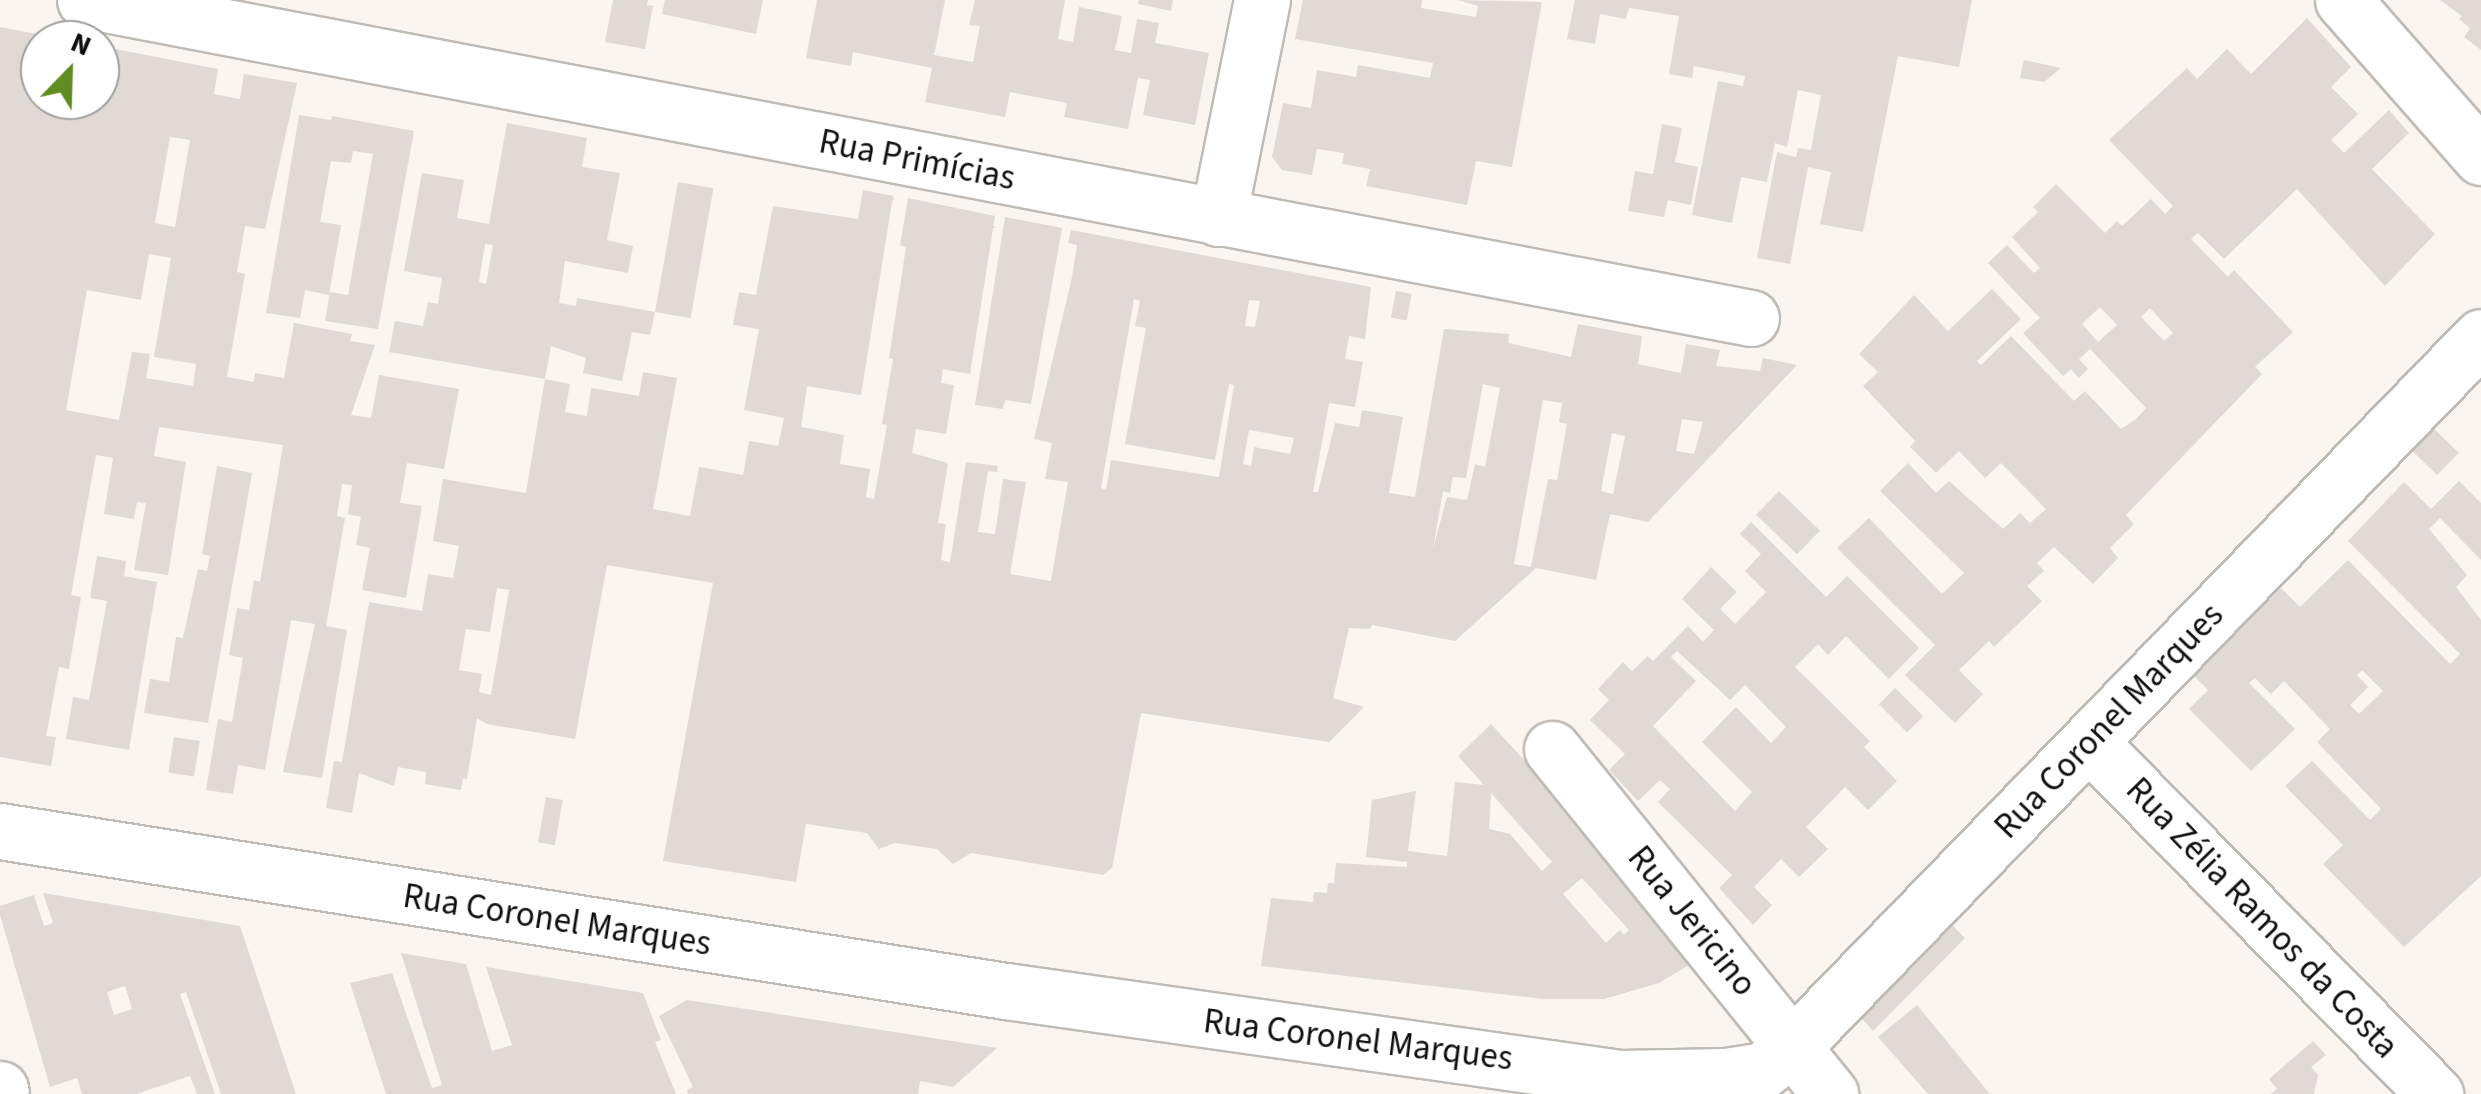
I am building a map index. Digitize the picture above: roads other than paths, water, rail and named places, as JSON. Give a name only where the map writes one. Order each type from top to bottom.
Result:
[{"type":"street","name":"Rua Primícias","points":[[85,0],[1750,318]]},
{"type":"street","points":[[1218,218],[1262,0]]},
{"type":"street","points":[[2342,0],[2481,157]]},
{"type":"street","name":"Rua Coronel Marques","points":[[0,832],[1006,991],[1212,1022],[1488,1056],[1620,1078],[1726,1076],[1763,1070],[1792,1047],[2481,337]]},
{"type":"street","name":"Rua Zélia Ramos da Costa","points":[[2089,742],[2435,1094]]},
{"type":"street","name":"Rua Jericino","points":[[1552,749],[1727,961],[1830,1094]]}]
